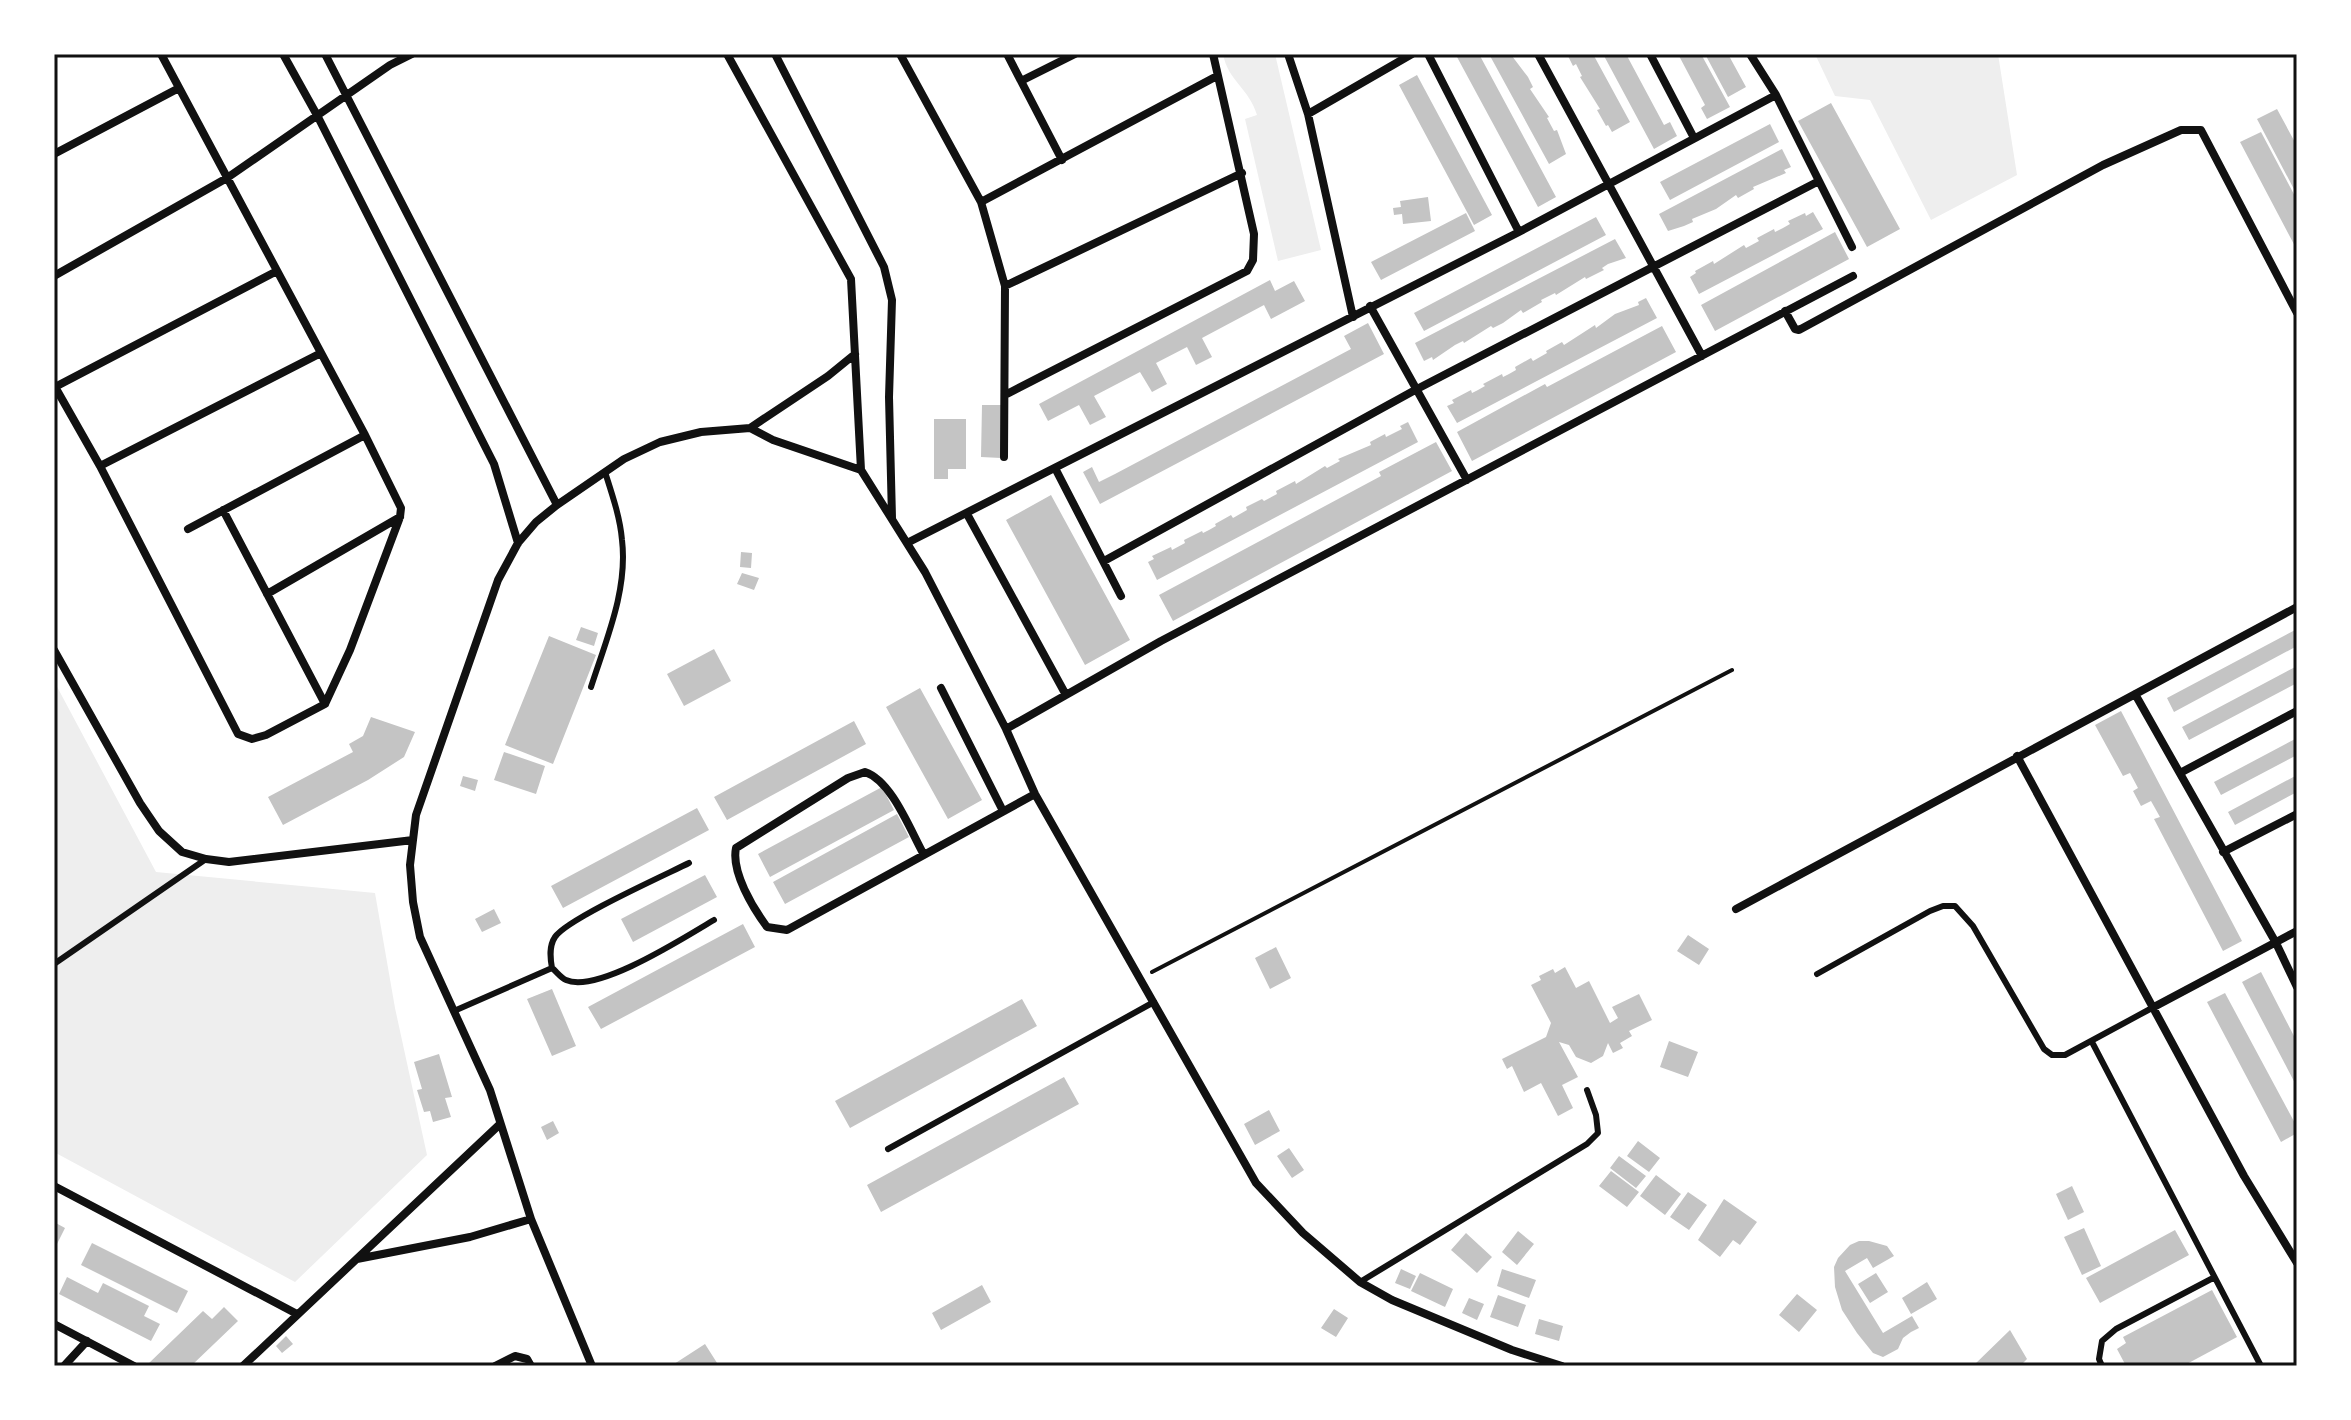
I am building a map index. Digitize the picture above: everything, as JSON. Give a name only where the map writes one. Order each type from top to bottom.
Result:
[{"type":"street","points":[[161,54],[365,435],[401,508],[350,650],[325,704],[266,735],[245,738],[238,734],[100,466],[55,386],[277,271]]},
{"type":"street","points":[[283,54],[494,464],[518,543]]},
{"type":"street","points":[[325,54],[349,95],[406,214],[557,505]]},
{"type":"street","points":[[54,276],[227,178],[390,65],[412,54]]},
{"type":"street","points":[[727,54],[851,279],[861,470],[907,543],[1006,729],[1035,794],[1256,1183],[1303,1233],[1360,1282],[1406,1306],[1512,1350],[1562,1366]]},
{"type":"street","points":[[775,54],[887,278],[892,300],[889,397],[892,522]]},
{"type":"street","points":[[900,54],[981,202],[1005,286],[1004,457]]},
{"type":"street","points":[[1007,54],[1062,160]]},
{"type":"street","points":[[1021,81],[1075,54]]},
{"type":"street","points":[[1005,395],[1247,271],[1253,260],[1254,234],[1213,54]]},
{"type":"street","points":[[1288,54],[1308,114],[1353,317]]},
{"type":"street","points":[[1308,114],[1412,54]]},
{"type":"street","points":[[1428,54],[1519,232]]},
{"type":"street","points":[[1538,54],[1702,356]]},
{"type":"street","points":[[1650,54],[1694,138]]},
{"type":"street","points":[[1750,54],[1776,95],[1852,247]]},
{"type":"street","points":[[981,202],[1217,76]]},
{"type":"street","points":[[54,154],[179,88]]},
{"type":"street","points":[[907,543],[1519,232],[1776,95]]},
{"type":"street","points":[[1785,311],[1795,329],[1799,330],[2103,165],[2191,128],[2201,130],[2218,158],[2297,313]]},
{"type":"street","points":[[1005,286],[1242,173]]},
{"type":"street","points":[[1104,561],[1417,389],[1819,181]]},
{"type":"street","points":[[1006,729],[1161,641],[1853,276]]},
{"type":"street","points":[[1370,306],[1467,480]]},
{"type":"street","points":[[100,466],[321,353]]},
{"type":"street","points":[[592,1366],[531,1219],[490,1090],[420,937],[410,865],[416,815],[498,580],[518,543],[536,522],[624,459],[660,442],[701,432],[750,428],[828,376],[855,354]]},
{"type":"street","points":[[750,428],[773,440],[861,470]]},
{"type":"street","points":[[188,529],[365,435]]},
{"type":"street","points":[[1055,468],[1121,596]]},
{"type":"street","points":[[223,510],[325,704]]},
{"type":"street","points":[[967,514],[1066,695]]},
{"type":"street","points":[[267,594],[400,517]]},
{"type":"street","points":[[1736,909],[2297,607]]},
{"type":"street","points":[[54,650],[140,803],[159,831],[182,852],[229,862],[413,840]]},
{"type":"street","points":[[941,688],[1003,811]]},
{"type":"street","points":[[2135,694],[2276,943],[2297,987]]},
{"type":"street","points":[[2180,773],[2297,711]]},
{"type":"street","points":[[2017,756],[2244,1176],[2297,1263]]},
{"type":"street","points":[[924,855],[891,794],[881,781],[865,772],[848,778],[736,848],[734,855],[740,877],[762,920],[767,927],[787,930],[924,855],[1003,811],[1035,794]]},
{"type":"street","points":[[2223,852],[2297,814]]},
{"type":"street","points":[[2152,1008],[2297,931]]},
{"type":"street","points":[[243,1366],[499,1125]]},
{"type":"street","points":[[54,1186],[297,1314]]},
{"type":"street","points":[[353,1260],[470,1237],[531,1219]]},
{"type":"street","points":[[54,1324],[134,1366]]},
{"type":"street","points":[[64,1366],[87,1341]]},
{"type":"street","points":[[495,1366],[515,1356],[527,1359],[531,1366]]},
{"type":"lane","points":[[591,687],[615,610],[623,559],[622,537],[605,472]]},
{"type":"lane","points":[[54,964],[206,859]]},
{"type":"lane","points":[[689,863],[584,916],[556,935],[550,953],[552,968],[567,980],[591,982],[628,968],[714,920]]},
{"type":"lane","points":[[1817,974],[1930,911],[1955,906],[1973,926],[2044,1049],[2052,1055],[2065,1055],[2152,1008]]},
{"type":"lane","points":[[454,1011],[552,968]]},
{"type":"lane","points":[[888,1149],[1154,1002]]},
{"type":"lane","points":[[2092,1042],[2261,1366]]},
{"type":"lane","points":[[1360,1282],[1587,1144],[1598,1133],[1596,1115],[1587,1090]]},
{"type":"lane","points":[[2102,1366],[2099,1359],[2102,1341],[2116,1329],[2213,1278]]},
{"type":"path","points":[[1138,979],[1732,670]]},
{"type":"shaded area","points":[[1223,54],[1275,54],[1321,250],[1278,261],[1245,119],[1257,115],[1229,71]]},
{"type":"shaded area","points":[[1815,54],[1998,54],[2017,175],[1931,220],[1870,100],[1835,96]]},
{"type":"shaded area","points":[[54,681],[156,872],[375,893],[395,1008],[427,1155],[295,1282],[54,1152]]},
{"type":"building","points":[[1479,54],[1556,197],[1538,207],[1457,57]]},
{"type":"building","points":[[1489,54],[1517,54],[1512,56],[1528,77],[1533,87],[1530,89],[1549,117],[1554,131],[1557,130],[1566,154],[1549,164]]},
{"type":"building","points":[[1567,54],[1593,54],[1630,122],[1612,132],[1606,126],[1576,64],[1573,66]]},
{"type":"building","points":[[1603,54],[1626,54],[1664,125],[1670,122],[1677,136],[1654,149]]},
{"type":"building","points":[[1678,54],[1701,54],[1730,107],[1707,119],[1701,108],[1705,105]]},
{"type":"building","points":[[1705,54],[1728,54],[1746,87],[1728,97]]},
{"type":"building","points":[[1417,75],[1492,215],[1474,225],[1399,85]]},
{"type":"building","points":[[1831,103],[1900,229],[1867,247],[1798,121]]},
{"type":"building","points":[[2277,109],[2297,146],[2297,195],[2257,119]]},
{"type":"building","points":[[1770,124],[1779,142],[1670,200],[1660,182]]},
{"type":"building","points":[[2261,132],[2297,200],[2297,250],[2240,142]]},
{"type":"building","points":[[1782,149],[1791,167],[1784,170],[1786,173],[1753,187],[1738,198],[1736,195],[1716,209],[1692,219],[1693,222],[1668,231],[1659,214]]},
{"type":"building","points":[[1428,197],[1431,221],[1403,224],[1402,214],[1394,215],[1393,208],[1401,207],[1400,201]]},
{"type":"building","points":[[1813,212],[1823,229],[1699,294],[1690,277],[1695,271],[1713,261],[1714,264],[1744,245],[1746,248],[1759,241],[1757,238],[1790,224],[1788,221]]},
{"type":"building","points":[[1466,213],[1475,231],[1381,280],[1371,262]]},
{"type":"building","points":[[1596,217],[1606,235],[1424,331],[1414,313]]},
{"type":"building","points":[[1835,232],[1849,259],[1715,331],[1701,305]]},
{"type":"building","points":[[1615,239],[1626,258],[1608,264],[1602,268],[1604,270],[1541,300],[1523,313],[1521,310],[1503,323],[1455,345],[1433,360],[1432,357],[1424,361],[1415,343]]},
{"type":"building","points":[[1270,280],[1275,291],[1294,281],[1305,301],[1271,319],[1264,305],[1202,338],[1212,357],[1196,365],[1187,347],[1156,363],[1167,384],[1152,392],[1140,372],[1094,396],[1106,417],[1090,425],[1079,405],[1048,421],[1039,404]]},
{"type":"building","points":[[1646,298],[1657,318],[1457,423],[1447,406],[1454,403],[1452,400],[1471,390],[1472,393],[1478,390],[1502,374],[1503,377],[1509,374],[1531,358],[1533,361],[1562,342],[1564,345],[1615,314],[1639,305],[1638,302]]},
{"type":"building","points":[[1368,323],[1384,354],[1100,504],[1083,472],[1092,467],[1099,482],[1115,474],[1351,349],[1344,336]]},
{"type":"building","points":[[1662,326],[1676,352],[1472,461],[1457,432]]},
{"type":"building","points":[[982,405],[1002,405],[1001,458],[981,457]]},
{"type":"building","points":[[934,419],[966,419],[966,469],[948,469],[948,479],[934,479]]},
{"type":"building","points":[[1408,422],[1418,442],[1157,580],[1148,562],[1154,559],[1152,556],[1171,547],[1172,550],[1185,543],[1184,540],[1209,530],[1231,515],[1233,518],[1247,510],[1246,507],[1262,499],[1264,501],[1295,481],[1296,484],[1325,466],[1327,468],[1340,461],[1338,459],[1371,445],[1370,442],[1385,434],[1386,437],[1402,429],[1400,426]]},
{"type":"building","points":[[1436,442],[1452,471],[1173,621],[1159,595],[1381,476],[1379,472]]},
{"type":"building","points":[[1051,495],[1130,640],[1085,665],[1006,520]]},
{"type":"building","points":[[741,552],[752,553],[751,568],[740,567]]},
{"type":"building","points":[[742,573],[759,578],[754,590],[737,584]]},
{"type":"building","points":[[581,627],[598,633],[594,646],[576,640]]},
{"type":"building","points":[[2297,629],[2297,646],[2174,712],[2167,698]]},
{"type":"building","points":[[549,636],[596,655],[553,764],[505,745]]},
{"type":"building","points":[[714,649],[731,681],[684,706],[667,674]]},
{"type":"building","points":[[2297,666],[2297,683],[2189,740],[2182,727]]},
{"type":"building","points":[[920,688],[982,800],[948,819],[886,707]]},
{"type":"building","points":[[2121,711],[2242,941],[2223,951],[2154,819],[2160,817],[2151,801],[2141,806],[2133,791],[2138,788],[2130,773],[2123,776],[2095,725]]},
{"type":"building","points":[[371,717],[415,732],[404,757],[368,780],[283,825],[268,797],[353,752],[349,744],[363,736]]},
{"type":"building","points":[[854,721],[866,744],[727,820],[714,797]]},
{"type":"building","points":[[2297,738],[2297,755],[2221,795],[2214,782]]},
{"type":"building","points":[[504,752],[545,766],[536,794],[494,780]]},
{"type":"building","points":[[2297,775],[2297,792],[2235,825],[2228,812]]},
{"type":"building","points":[[463,776],[478,780],[475,791],[460,786]]},
{"type":"building","points":[[882,787],[894,810],[770,877],[758,854]]},
{"type":"building","points":[[697,808],[709,830],[563,908],[551,886]]},
{"type":"building","points":[[897,814],[909,837],[785,904],[773,882]]},
{"type":"building","points":[[705,875],[717,897],[633,942],[621,919]]},
{"type":"building","points":[[494,909],[501,923],[482,932],[475,919]]},
{"type":"building","points":[[743,924],[755,947],[601,1029],[588,1007]]},
{"type":"building","points":[[1688,935],[1709,949],[1699,965],[1677,951]]},
{"type":"building","points":[[1276,947],[1291,978],[1270,989],[1255,958]]},
{"type":"building","points":[[1565,967],[1576,988],[1589,981],[1610,1023],[1618,1018],[1612,1007],[1639,994],[1652,1020],[1629,1031],[1632,1036],[1620,1043],[1623,1048],[1613,1053],[1608,1043],[1603,1056],[1591,1063],[1576,1057],[1569,1045],[1559,1042],[1578,1077],[1562,1085],[1573,1108],[1558,1116],[1541,1083],[1524,1092],[1512,1066],[1507,1069],[1502,1059],[1546,1037],[1551,1023],[1531,985],[1541,980],[1539,976]]},
{"type":"building","points":[[2261,972],[2297,1042],[2297,1087],[2242,982]]},
{"type":"building","points":[[552,989],[576,1046],[552,1056],[527,999]]},
{"type":"building","points":[[2225,993],[2297,1127],[2297,1133],[2281,1142],[2207,1002]]},
{"type":"building","points":[[1022,999],[1037,1026],[850,1128],[835,1101]]},
{"type":"building","points":[[1669,1041],[1698,1052],[1688,1077],[1660,1067]]},
{"type":"building","points":[[439,1054],[452,1097],[445,1098],[451,1117],[433,1122],[430,1111],[424,1112],[417,1090],[422,1089],[414,1062]]},
{"type":"building","points":[[1064,1077],[1079,1104],[881,1212],[867,1185]]},
{"type":"building","points":[[1269,1110],[1280,1131],[1255,1145],[1244,1124]]},
{"type":"building","points":[[553,1121],[559,1133],[547,1140],[541,1127]]},
{"type":"building","points":[[1638,1141],[1660,1158],[1649,1172],[1627,1156]]},
{"type":"building","points":[[1289,1148],[1304,1170],[1292,1178],[1277,1156]]},
{"type":"building","points":[[1619,1156],[1646,1176],[1636,1188],[1610,1168]]},
{"type":"building","points":[[1611,1171],[1639,1192],[1627,1207],[1599,1186]]},
{"type":"building","points":[[1656,1175],[1681,1194],[1665,1215],[1640,1196]]},
{"type":"building","points":[[2072,1186],[2084,1212],[2068,1220],[2056,1194]]},
{"type":"building","points":[[1688,1192],[1707,1205],[1689,1230],[1670,1217]]},
{"type":"building","points":[[1724,1199],[1757,1222],[1740,1245],[1733,1240],[1720,1257],[1698,1240]]},
{"type":"building","points":[[54,1222],[65,1228],[54,1250]]},
{"type":"building","points":[[2084,1228],[2101,1266],[2082,1275],[2064,1237]]},
{"type":"building","points":[[2175,1230],[2189,1255],[2100,1303],[2086,1278]]},
{"type":"building","points":[[1518,1231],[1534,1244],[1517,1265],[1502,1252]]},
{"type":"building","points":[[1466,1233],[1492,1257],[1477,1273],[1451,1250]]},
{"type":"building","points":[[1859,1241],[1887,1246],[1894,1256],[1873,1268],[1867,1258],[1845,1271],[1883,1333],[1912,1316],[1919,1328],[1903,1338],[1898,1349],[1883,1357],[1873,1353],[1857,1333],[1842,1310],[1835,1287],[1834,1267],[1838,1258],[1850,1245]]},
{"type":"building","points":[[92,1243],[188,1291],[177,1313],[81,1265]]},
{"type":"building","points":[[1401,1269],[1416,1276],[1410,1289],[1395,1283]]},
{"type":"building","points":[[1502,1269],[1536,1280],[1529,1298],[1497,1286]]},
{"type":"building","points":[[1420,1273],[1453,1289],[1445,1307],[1411,1291]]},
{"type":"building","points":[[1876,1273],[1888,1292],[1870,1303],[1858,1284]]},
{"type":"building","points":[[67,1277],[98,1293],[103,1283],[149,1306],[144,1316],[160,1324],[151,1341],[59,1294]]},
{"type":"building","points":[[1927,1282],[1937,1299],[1911,1314],[1902,1298]]},
{"type":"building","points":[[982,1285],[991,1302],[941,1330],[932,1313]]},
{"type":"building","points":[[2212,1290],[2237,1337],[2183,1366],[2126,1366],[2117,1349],[2126,1343],[2123,1337]]},
{"type":"building","points":[[1797,1294],[1817,1310],[1799,1332],[1779,1315]]},
{"type":"building","points":[[1498,1295],[1526,1305],[1518,1327],[1490,1317]]},
{"type":"building","points":[[1469,1298],[1484,1304],[1477,1320],[1462,1313]]},
{"type":"building","points":[[224,1307],[238,1321],[191,1366],[148,1364],[203,1311],[212,1319]]},
{"type":"building","points":[[1334,1309],[1348,1318],[1336,1337],[1321,1328]]},
{"type":"building","points":[[1539,1319],[1563,1326],[1559,1341],[1535,1334]]},
{"type":"building","points":[[2010,1330],[2027,1359],[2020,1366],[1973,1366]]},
{"type":"building","points":[[286,1336],[293,1344],[282,1353],[276,1346]]},
{"type":"building","points":[[705,1344],[719,1366],[671,1366]]}]
